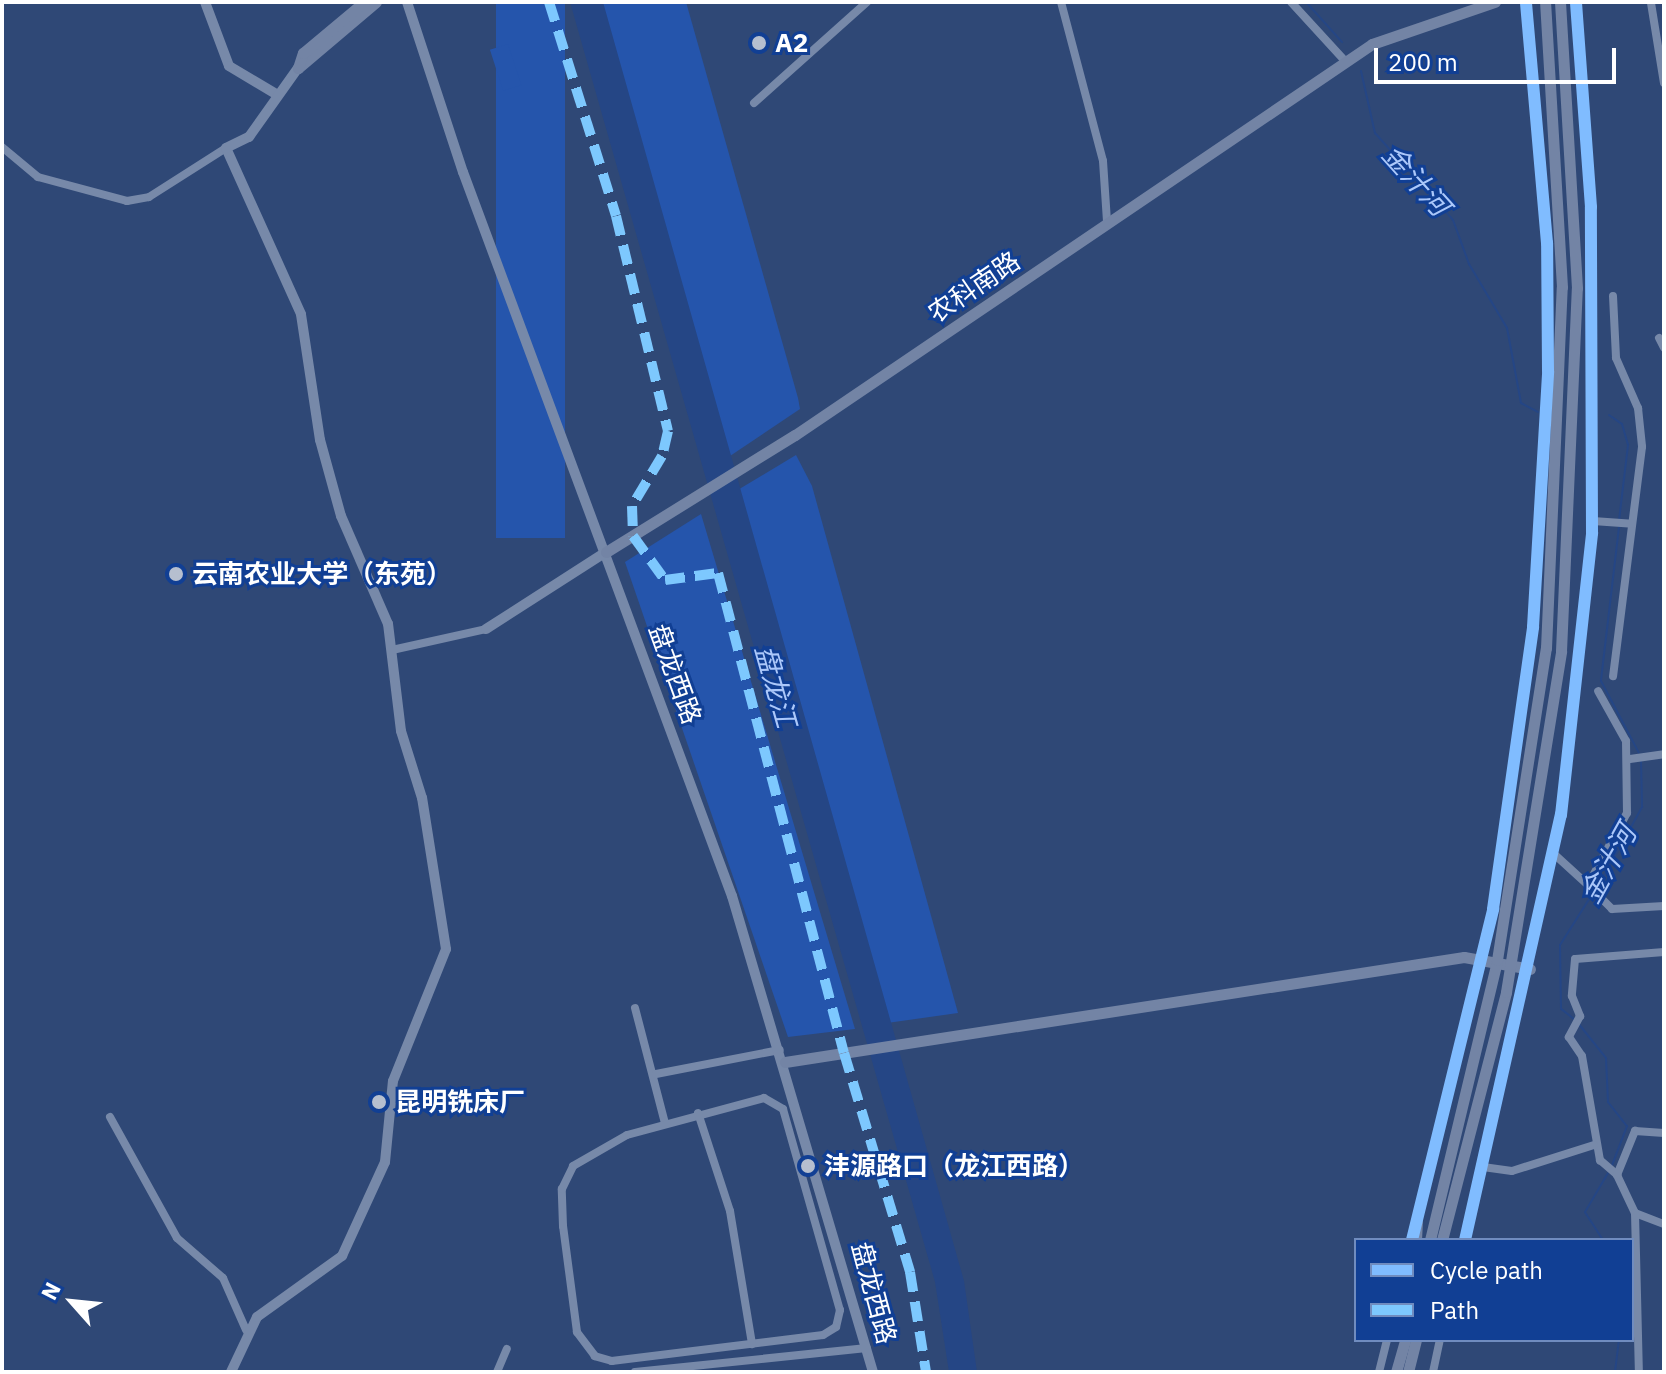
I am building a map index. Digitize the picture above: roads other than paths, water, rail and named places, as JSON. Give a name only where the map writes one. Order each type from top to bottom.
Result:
[{"type":"main road","points":[[298,68],[303,53],[365,2]]},
{"type":"main road","points":[[298,68],[376,2]]},
{"type":"main road","name":"农科南路","points":[[606,552],[753,463],[1345,61],[1394,34],[1495,2]]},
{"type":"main road","points":[[1430,1238],[1497,960],[1546,648],[1557,506],[1562,287],[1545,2]]},
{"type":"main road","points":[[1442,1238],[1511,963],[1561,651],[1572,508],[1577,288],[1560,2]]},
{"type":"main road","points":[[782,1056],[917,1043],[1482,956],[1530,969]]},
{"type":"main road","points":[[1414,1238],[1417,1222]]},
{"type":"main road","points":[[1396,1372],[1404,1342]]},
{"type":"main road","points":[[1408,1372],[1416,1342]]},
{"type":"street","points":[[205,2],[229,66],[276,94]]},
{"type":"street","name":"盘龙西路","points":[[407,2],[463,172],[704,814],[782,1056],[873,1372]]},
{"type":"street","points":[[754,103],[867,2]]},
{"type":"street","points":[[1061,2],[1103,161],[1107,222]]},
{"type":"street","points":[[1291,2],[1345,61]]},
{"type":"street","points":[[1417,1222],[1482,956],[1509,814],[1543,507],[1547,243],[1526,2]]},
{"type":"street","points":[[1465,1238],[1530,969],[1554,854],[1593,521],[1591,207],[1576,2]]},
{"type":"street","points":[[1651,3],[1664,83]]},
{"type":"street","points":[[2,147],[38,177],[127,201],[149,197],[226,148],[249,137],[276,94],[298,68]]},
{"type":"street","points":[[226,148],[301,314],[320,440],[341,516],[383,608],[392,650],[401,731],[436,877],[443,967],[393,1081],[385,1162],[342,1256],[246,1330],[231,1372]]},
{"type":"street","points":[[1613,296],[1616,358],[1638,408],[1642,447],[1628,524],[1613,676]]},
{"type":"street","points":[[1659,338],[1664,348]]},
{"type":"street","points":[[1593,521],[1628,524]]},
{"type":"street","name":"农科南路","points":[[486,629],[606,552]]},
{"type":"street","points":[[392,650],[486,629]]},
{"type":"street","points":[[1588,885],[1627,813],[1630,759],[1598,691]]},
{"type":"street","points":[[1630,759],[1664,754]]},
{"type":"street","points":[[1554,854],[1588,885],[1602,904],[1664,906]]},
{"type":"street","points":[[1639,1372],[1635,1213],[1617,1175],[1604,1163],[1594,1145],[1588,1081],[1569,1037],[1580,1016],[1572,996],[1575,959],[1664,952]]},
{"type":"street","points":[[635,1008],[656,1074],[665,1123]]},
{"type":"street","points":[[656,1074],[782,1056]]},
{"type":"street","points":[[764,1098],[780,1104],[840,1310],[827,1334],[612,1361],[588,1350],[577,1332],[563,1226],[566,1178],[593,1149],[665,1123],[764,1098]]},
{"type":"street","points":[[698,1113],[730,1211],[752,1344]]},
{"type":"street","points":[[110,1117],[177,1238],[223,1278],[246,1330]]},
{"type":"street","points":[[1617,1175],[1635,1131],[1664,1133]]},
{"type":"street","points":[[1483,1167],[1512,1171],[1594,1145]]},
{"type":"street","points":[[1635,1213],[1664,1224]]},
{"type":"street","points":[[1379,1372],[1386,1342]]},
{"type":"street","points":[[1433,1372],[1440,1342]]},
{"type":"street","points":[[635,1372],[867,1348]]},
{"type":"street","points":[[497,1372],[507,1349]]},
{"type":"water","name":"盘龙江","points":[[570,2],[603,2],[964,1281],[977,1372],[949,1372],[935,1282]]},
{"type":"waterway","name":"金汁河","points":[[1306,2],[1342,42]]},
{"type":"waterway","name":"金汁河","points":[[1361,71],[1375,133],[1453,220],[1469,264],[1507,328],[1521,403],[1538,412]]},
{"type":"waterway","name":"金汁河","points":[[1609,415],[1622,424],[1628,445],[1619,520]]},
{"type":"waterway","name":"金汁河","points":[[1619,527],[1601,681],[1639,753]]},
{"type":"waterway","name":"金汁河","points":[[1597,888],[1642,807],[1641,759]]},
{"type":"waterway","name":"金汁河","points":[[1574,1019],[1561,1009],[1560,945],[1593,893]]},
{"type":"waterway","name":"金汁河","points":[[1578,1023],[1606,1058],[1608,1102],[1627,1126],[1611,1168]]},
{"type":"waterway","name":"金汁河","points":[[1602,1238],[1585,1212],[1608,1173]]},
{"type":"waterway","name":"金汁河","points":[[1615,1372],[1619,1342]]},
{"type":"place","name":"A2","points":[[759,43]]},
{"type":"place","name":"云南农业大学（东苑）","points":[[176,574]]},
{"type":"place","name":"昆明铣床厂","points":[[379,1102]]},
{"type":"place","name":"沣源路口（龙江西路）","points":[[808,1166]]}]
